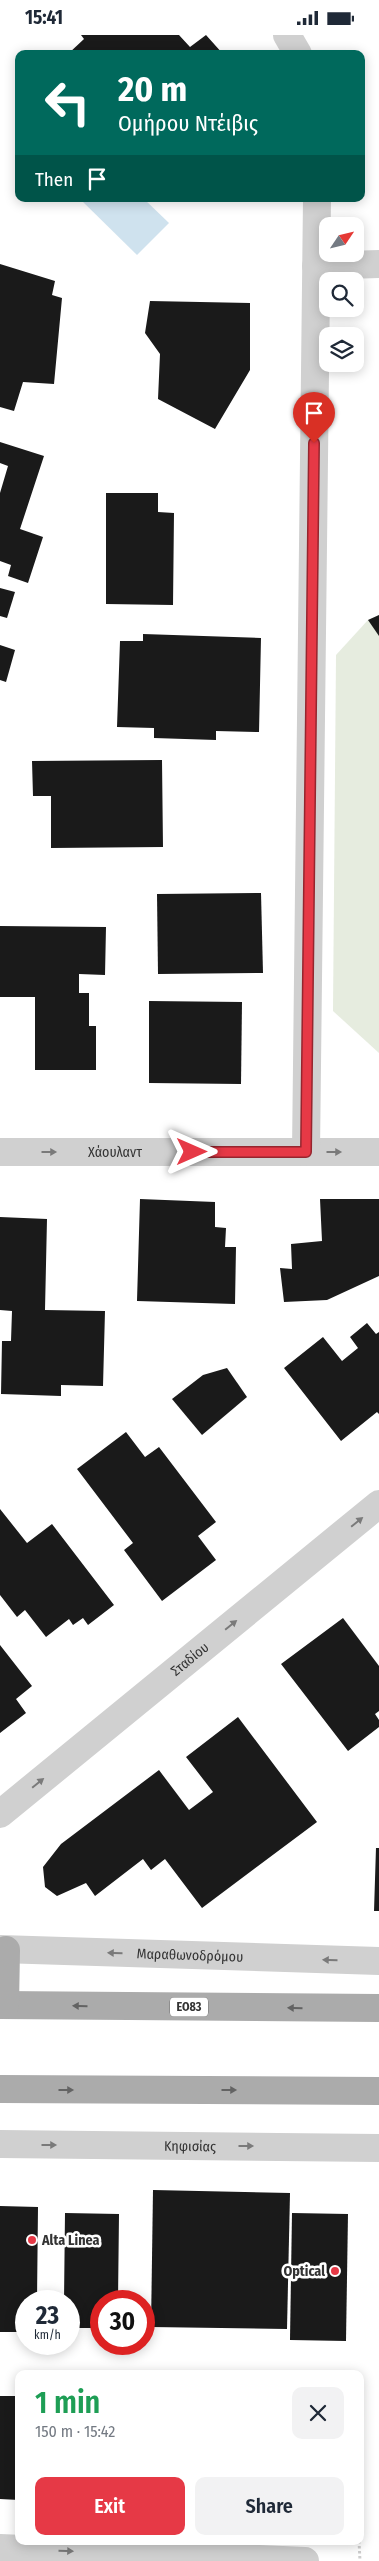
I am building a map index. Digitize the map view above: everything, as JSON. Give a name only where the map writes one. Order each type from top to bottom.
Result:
[{"type":"main road","points":[[2,2005],[3,1949]]},
{"type":"main road","name":"ΕΟ83","points":[[2,2005],[379,2008]]},
{"type":"main road","points":[[0,2089],[379,2091]]},
{"type":"street","points":[[287,35],[296,50]]},
{"type":"street","points":[[306,1152],[317,202]]},
{"type":"street","points":[[316,266],[379,264]]},
{"type":"street","name":"Χάουλαντ","points":[[0,1151],[379,1152]]},
{"type":"street","name":"Σταδίου","points":[[0,1814],[379,1504]]},
{"type":"street","name":"Μαραθωνοδρόμου","points":[[3,1949],[379,1961]]},
{"type":"street","name":"Κηφισίας","points":[[0,2144],[379,2148]]},
{"type":"street","points":[[0,2548],[305,2561]]},
{"type":"path","points":[[359,2545],[360,2561]]},
{"type":"shaded area","points":[[379,615],[379,1053],[333,1011],[336,655],[368,620]]},
{"type":"water","points":[[83,202],[147,202],[169,223],[137,255]]},
{"type":"building","points":[[81,35],[179,35],[190,47],[206,35],[219,50],[72,50],[84,39]]},
{"type":"building","points":[[0,264],[55,281],[52,295],[62,298],[54,384],[23,382],[14,411],[0,407]]},
{"type":"building","points":[[150,301],[250,303],[250,370],[215,429],[158,399],[160,354],[145,333]]},
{"type":"building","points":[[0,442],[44,456],[20,529],[43,537],[28,583],[8,576],[11,565],[0,561],[0,493],[8,466],[0,463]]},
{"type":"building","points":[[106,493],[158,493],[158,512],[174,513],[173,605],[106,604]]},
{"type":"building","points":[[0,588],[15,592],[7,618],[0,616]]},
{"type":"building","points":[[379,615],[379,636],[368,620]]},
{"type":"building","points":[[143,634],[261,638],[259,732],[216,731],[216,740],[154,738],[154,728],[117,727],[120,641],[143,641]]},
{"type":"building","points":[[0,645],[15,650],[6,682],[0,680]]},
{"type":"building","points":[[162,760],[163,847],[51,848],[51,796],[33,796],[32,761]]},
{"type":"building","points":[[261,893],[263,973],[158,974],[157,894]]},
{"type":"building","points":[[0,926],[106,927],[105,975],[79,974],[79,993],[89,993],[89,1026],[96,1026],[96,1070],[35,1070],[35,997],[0,997]]},
{"type":"building","points":[[149,1001],[242,1002],[241,1084],[149,1083]]},
{"type":"building","points":[[140,1199],[215,1202],[215,1227],[226,1228],[225,1247],[236,1247],[235,1304],[137,1301]]},
{"type":"building","points":[[320,1199],[379,1199],[379,1276],[327,1300],[284,1302],[280,1268],[292,1269],[291,1244],[322,1241]]},
{"type":"building","points":[[0,1217],[47,1219],[45,1310],[105,1311],[103,1386],[61,1385],[61,1396],[1,1394],[2,1341],[11,1341],[12,1311],[0,1310]]},
{"type":"building","points":[[367,1323],[376,1334],[379,1332],[379,1414],[377,1412],[341,1441],[284,1368],[323,1337],[342,1361],[358,1348],[350,1337]]},
{"type":"building","points":[[227,1368],[247,1397],[202,1435],[172,1399],[203,1375]]},
{"type":"building","points":[[126,1432],[145,1457],[159,1447],[216,1522],[198,1536],[216,1560],[162,1601],[124,1550],[133,1543],[77,1469]]},
{"type":"building","points":[[0,1509],[27,1543],[52,1524],[114,1605],[88,1625],[83,1618],[73,1625],[69,1619],[46,1637],[25,1610],[17,1617],[0,1595]]},
{"type":"building","points":[[343,1618],[379,1666],[379,1711],[375,1714],[379,1720],[379,1727],[348,1751],[281,1664]]},
{"type":"building","points":[[0,1645],[32,1686],[16,1699],[26,1713],[0,1733]]},
{"type":"building","points":[[238,1717],[317,1822],[202,1908],[165,1859],[151,1870],[143,1859],[95,1896],[86,1883],[57,1896],[45,1887],[43,1867],[61,1844],[159,1770],[189,1810],[213,1792],[186,1757]]},
{"type":"building","points":[[376,1848],[379,1848],[379,1911],[374,1911]]},
{"type":"building","points":[[153,2190],[290,2193],[287,2329],[155,2327],[155,2290],[152,2290]]},
{"type":"building","points":[[0,2206],[38,2207],[37,2290],[15,2290],[15,2332],[0,2332]]},
{"type":"building","points":[[65,2213],[119,2214],[118,2290],[90,2290],[90,2328],[80,2328],[80,2290],[64,2290]]},
{"type":"building","points":[[292,2213],[348,2214],[346,2341],[290,2340]]},
{"type":"building","points":[[0,2396],[15,2396],[15,2500],[0,2499]]},
{"type":"place","name":"Alta Linea","points":[[32,2240]]},
{"type":"place","name":"Optical","points":[[335,2271]]},
{"type":"route","points":[[192,1152],[306,1152],[314,443]]}]
